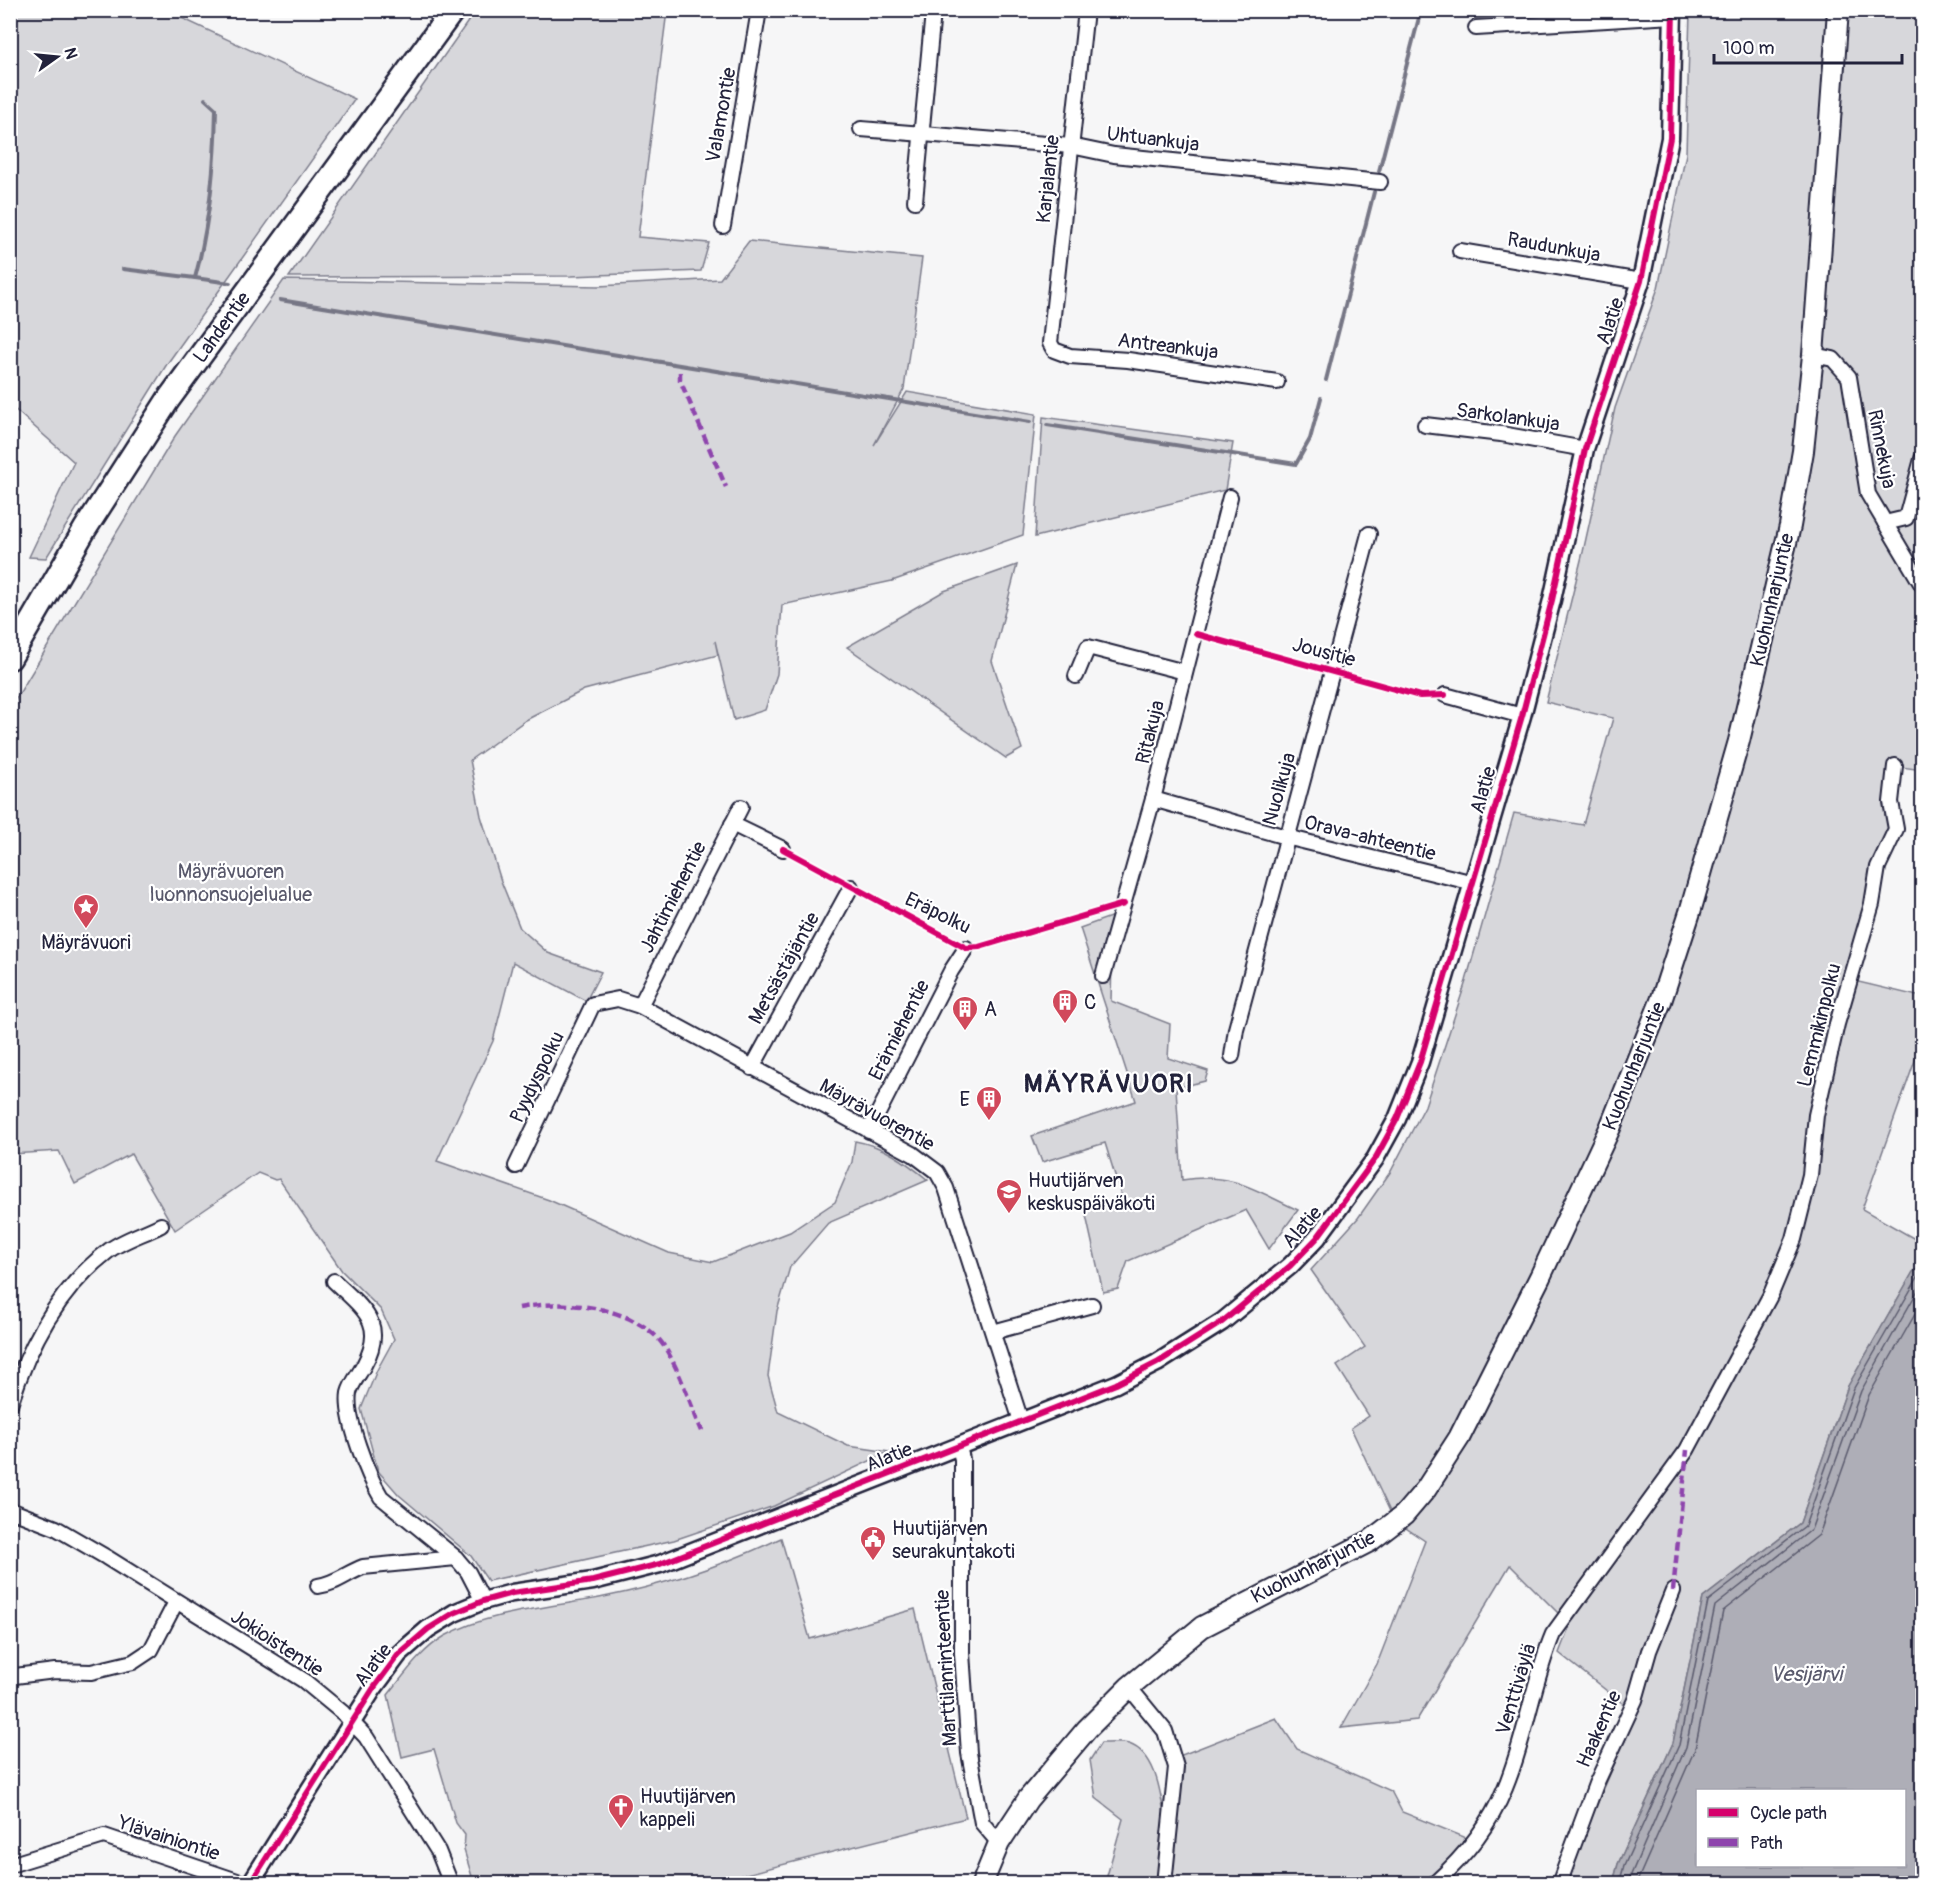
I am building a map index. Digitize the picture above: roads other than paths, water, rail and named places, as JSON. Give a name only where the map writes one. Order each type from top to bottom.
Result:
[{"type":"highway","name":"Lahdentie","points":[[10,658],[84,529],[162,410],[226,318],[453,10]]},
{"type":"main road","name":"Kuohunharjuntie","points":[[982,1884],[999,1844],[1028,1799],[1087,1729],[1129,1688],[1202,1627],[1370,1541],[1404,1515],[1426,1489],[1459,1438],[1540,1277],[1610,1128],[1661,1001],[1690,912],[1739,741],[1790,526],[1803,451],[1813,355],[1838,10]]},
{"type":"street","name":"Valamontie","points":[[723,226],[759,10]]},
{"type":"street","name":"Karjalantie","points":[[1054,350],[1050,343],[1086,10]]},
{"type":"street","points":[[915,201],[933,12]]},
{"type":"street","points":[[1476,28],[1673,13]]},
{"type":"street","name":"Alatie","points":[[248,1884],[373,1689],[399,1654],[428,1629],[454,1613],[483,1601],[512,1593],[593,1581],[660,1564],[1116,1384],[1166,1358],[1222,1322],[1290,1266],[1317,1238],[1375,1159],[1397,1119],[1420,1062],[1474,883],[1522,716],[1552,600],[1584,448],[1641,281],[1670,138],[1673,13]]},
{"type":"street","name":"Uhtuankuja","points":[[861,129],[1071,146],[1114,155],[1380,182]]},
{"type":"street","name":"Raudunkuja","points":[[1460,251],[1641,281]]},
{"type":"street","name":"Antreankuja","points":[[1054,350],[1070,356],[1128,360],[1277,382]]},
{"type":"street","name":"Rinnekuja","points":[[1813,355],[1833,359],[1849,377],[1868,494],[1885,523],[1906,518],[1923,459]]},
{"type":"street","name":"Sarkolankuja","points":[[1425,425],[1501,434],[1584,448]]},
{"type":"street","name":"Ritakuja","points":[[1103,976],[1153,799],[1230,497]]},
{"type":"street","points":[[1885,523],[1923,585]]},
{"type":"street","name":"Nuolikuja","points":[[1233,1056],[1236,1029],[1286,837],[1369,534]]},
{"type":"street","points":[[1076,676],[1088,647],[1185,672]]},
{"type":"street","points":[[1445,695],[1522,716]]},
{"type":"street","name":"Lemmikinpolku","points":[[1687,1450],[1771,1294],[1794,1239],[1804,1204],[1816,1115],[1837,1024],[1872,904],[1878,867],[1896,829],[1891,802],[1895,766]]},
{"type":"street","name":"Orava-ahteentie","points":[[1153,799],[1286,837],[1474,883]]},
{"type":"street","name":"Jahtimiehentie","points":[[640,1006],[741,807]]},
{"type":"street","points":[[732,824],[783,849]]},
{"type":"street","name":"Metsästäjäntie","points":[[752,1068],[851,887]]},
{"type":"street","name":"Erämiehentie","points":[[869,1131],[951,971],[966,948]]},
{"type":"street","name":"Mäyrävuorentie","points":[[593,1004],[618,999],[640,1006],[913,1154],[936,1172],[946,1188],[1021,1421]]},
{"type":"street","name":"Pyydyspolku","points":[[516,1166],[593,1004]]},
{"type":"street","points":[[10,1405],[48,1317],[67,1290],[108,1251],[161,1226]]},
{"type":"street","points":[[334,1281],[367,1313],[375,1330],[374,1348],[349,1392],[350,1415],[373,1484],[381,1497],[456,1558],[468,1572],[483,1601]]},
{"type":"street","points":[[993,1332],[1092,1305]]},
{"type":"street","name":"Marttilanrinteentie","points":[[959,1447],[962,1460],[962,1653],[969,1753],[982,1823],[999,1844]]},
{"type":"street","name":"Venttiväylä","points":[[1434,1884],[1474,1841],[1492,1816],[1506,1788],[1530,1709],[1541,1663],[1553,1634],[1687,1450]]},
{"type":"street","name":"Jokioistentie","points":[[10,1509],[56,1528],[303,1680],[366,1737],[438,1851],[451,1884]]},
{"type":"street","points":[[318,1586],[332,1584],[349,1572],[363,1567],[456,1558]]},
{"type":"street","name":"Haakentie","points":[[1559,1884],[1596,1784],[1635,1700],[1649,1651],[1673,1591]]},
{"type":"street","points":[[15,1676],[55,1671],[91,1672],[133,1662],[151,1650],[176,1602]]},
{"type":"street","points":[[1129,1688],[1165,1731],[1176,1767],[1167,1832],[1164,1884]]},
{"type":"street","name":"Ylävainiontie","points":[[10,1865],[104,1836],[248,1884]]},
{"type":"water","name":"Vesijärvi","points":[[1922,1266],[1922,1883],[1613,1883],[1618,1864],[1673,1743],[1703,1598],[1800,1523],[1848,1386],[1913,1272]]},
{"type":"waterway","points":[[1379,171],[1421,10]]},
{"type":"waterway","points":[[123,269],[195,278],[208,216],[214,151],[216,109],[205,99]]},
{"type":"waterway","points":[[1326,380],[1374,192]]},
{"type":"waterway","points":[[195,278],[230,283]]},
{"type":"waterway","points":[[280,300],[1030,422]]},
{"type":"waterway","points":[[1047,425],[1296,464],[1310,439],[1321,398]]},
{"type":"place","name":"Mäyrävuori","points":[[86,930]]},
{"type":"place","name":"C","points":[[1065,1025]]},
{"type":"place","name":"A","points":[[965,1032]]},
{"type":"place","name":"E","points":[[989,1122]]},
{"type":"place","name":"Huutijärven keskuspäiväkoti","points":[[1009,1215]]},
{"type":"place","name":"Huutijärven seurakuntakoti","points":[[873,1562]]},
{"type":"place","name":"Huutijärven kappeli","points":[[621,1830]]},
{"type":"district","name":"MÄYRÄVUORI","points":[[1109,1084]]},
{"type":"park label","name":"Mäyrävuoren luonnonsuojelualue","points":[[231,882]]}]
